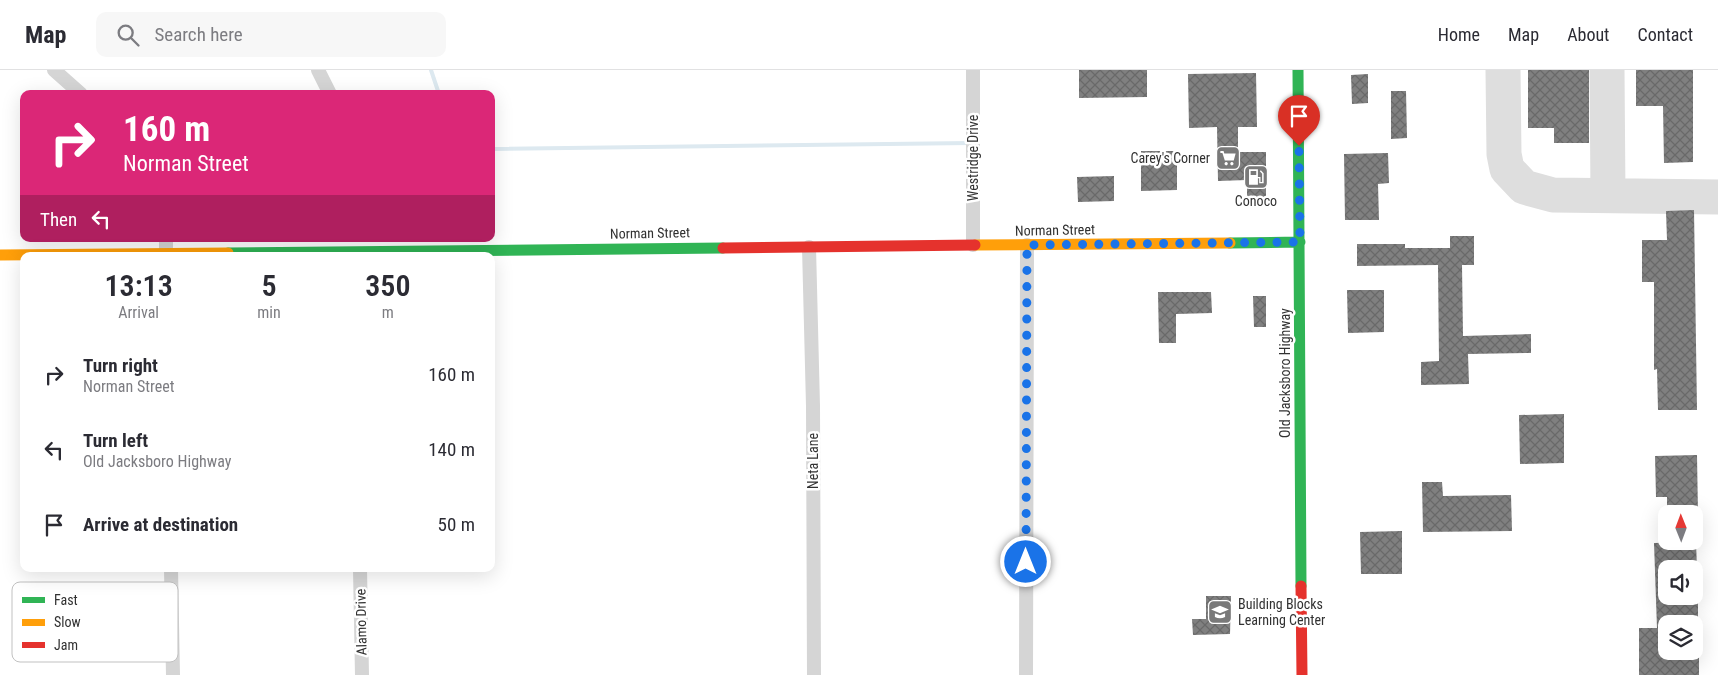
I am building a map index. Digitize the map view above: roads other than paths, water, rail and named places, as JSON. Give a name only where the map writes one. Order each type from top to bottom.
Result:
[{"type":"street","points":[[54,70],[76,90]]},
{"type":"street","points":[[318,70],[328,90]]},
{"type":"street","name":"Westridge Drive","points":[[973,70],[973,245]]},
{"type":"street","name":"Old Jacksboro Highway","points":[[1298,70],[1302,675]]},
{"type":"street","name":"Norman Street","points":[[260,252],[354,249],[1300,242]]},
{"type":"street","points":[[1026,675],[1027,245]]},
{"type":"street","name":"Neta Lane","points":[[809,247],[814,675]]},
{"type":"street","name":"Norman Street","points":[[0,255],[20,255]]},
{"type":"street","name":"Alamo Drive","points":[[360,572],[362,675]]},
{"type":"street","points":[[172,662],[172,675]]},
{"type":"waterway","points":[[431,70],[438,90]]},
{"type":"waterway","points":[[495,149],[971,143]]},
{"type":"place","name":"Carey's Corner","points":[[1228,158]]},
{"type":"place","name":"Conoco","points":[[1256,177]]},
{"type":"place","name":"Building Blocks Learning Center","points":[[1220,612]]}]
